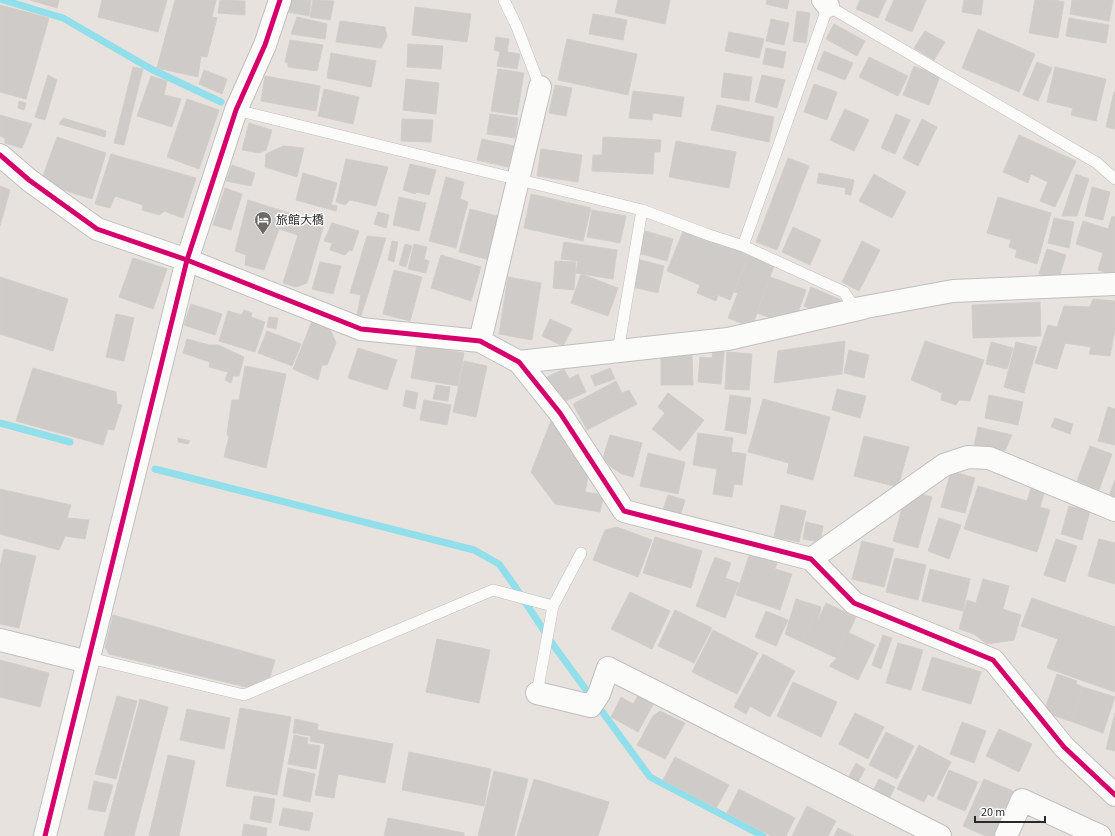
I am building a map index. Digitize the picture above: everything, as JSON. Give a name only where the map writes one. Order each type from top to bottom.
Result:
[{"type":"street","points":[[45,836],[187,260],[236,110],[265,44],[280,0]]},
{"type":"street","points":[[480,341],[540,87]]},
{"type":"street","points":[[0,155],[30,180],[97,229],[187,260],[361,329],[480,341],[519,362],[560,413],[624,511],[812,559],[854,603],[993,660],[1064,747],[1115,795]]},
{"type":"street","points":[[855,309],[953,291],[1115,284]]},
{"type":"street","points":[[519,362],[728,339],[863,308],[855,309]]},
{"type":"street","points":[[812,559],[944,465],[968,457],[989,458],[1115,510]]},
{"type":"street","points":[[0,640],[89,660]]},
{"type":"street","points":[[537,693],[595,700],[608,668],[940,836]]},
{"type":"street","points":[[1006,836],[1022,800],[1100,836]]},
{"type":"lane","points":[[504,0],[517,27],[540,87]]},
{"type":"lane","points":[[743,246],[826,3],[1097,163],[1115,179]]},
{"type":"lane","points":[[236,110],[642,210],[743,246],[844,292],[855,309]]},
{"type":"lane","points":[[618,351],[642,210]]},
{"type":"lane","points":[[537,693],[553,606],[581,553]]},
{"type":"lane","points":[[89,660],[244,695],[493,590],[553,606]]},
{"type":"building","points":[[30,0],[59,0],[57,8]]},
{"type":"building","points":[[102,0],[167,0],[158,32],[98,17]]},
{"type":"building","points":[[175,0],[216,0],[212,17],[217,18],[207,57],[201,56],[198,77],[157,68]]},
{"type":"building","points":[[220,0],[245,1],[245,15],[218,13]]},
{"type":"building","points":[[291,0],[311,0],[309,16],[288,12]]},
{"type":"building","points":[[313,0],[334,1],[330,20],[310,17]]},
{"type":"building","points":[[618,0],[670,0],[665,24],[615,13]]},
{"type":"building","points":[[767,0],[789,0],[787,9],[766,4]]},
{"type":"building","points":[[860,0],[886,0],[878,18],[856,9]]},
{"type":"building","points":[[894,0],[926,0],[912,32],[885,20]]},
{"type":"building","points":[[964,0],[983,0],[981,15],[962,12]]},
{"type":"building","points":[[1035,0],[1055,0],[1064,2],[1058,38],[1029,33]]},
{"type":"building","points":[[1072,0],[1113,0],[1109,21],[1070,14]]},
{"type":"building","points":[[0,5],[49,18],[26,99],[0,92]]},
{"type":"building","points":[[415,7],[471,14],[467,42],[412,35]]},
{"type":"building","points":[[797,11],[810,13],[806,43],[793,41]]},
{"type":"building","points":[[593,14],[627,20],[623,40],[589,34]]},
{"type":"building","points":[[297,17],[327,24],[325,39],[291,34]]},
{"type":"building","points":[[1069,18],[1109,25],[1106,43],[1066,36]]},
{"type":"building","points":[[771,19],[789,23],[784,45],[766,41]]},
{"type":"building","points":[[340,21],[385,27],[387,37],[381,48],[336,42]]},
{"type":"building","points":[[834,24],[865,41],[857,56],[826,39]]},
{"type":"building","points":[[978,29],[1035,54],[1019,92],[962,68]]},
{"type":"building","points":[[925,31],[945,42],[934,60],[914,48]]},
{"type":"building","points":[[729,32],[764,39],[759,58],[725,51]]},
{"type":"building","points":[[496,37],[509,39],[507,52],[520,54],[517,69],[497,66],[500,52],[494,50]]},
{"type":"building","points":[[567,39],[637,54],[628,95],[558,80]]},
{"type":"building","points":[[290,40],[323,45],[317,71],[288,67],[288,63],[285,62]]},
{"type":"building","points":[[408,44],[443,46],[441,69],[407,67]]},
{"type":"building","points":[[766,48],[786,52],[783,68],[763,64]]},
{"type":"building","points":[[824,51],[853,63],[845,80],[817,69]]},
{"type":"building","points":[[331,53],[376,61],[371,87],[327,78]]},
{"type":"building","points":[[869,57],[908,76],[898,96],[859,77]]},
{"type":"building","points":[[1037,62],[1052,68],[1038,101],[1023,95]]},
{"type":"building","points":[[914,66],[940,76],[929,105],[903,95]]},
{"type":"building","points":[[133,67],[143,69],[124,145],[114,143]]},
{"type":"building","points":[[1055,67],[1106,79],[1096,121],[1071,115],[1073,108],[1047,102]]},
{"type":"building","points":[[498,69],[524,73],[517,115],[491,111]]},
{"type":"building","points":[[204,70],[227,79],[222,94],[199,84]]},
{"type":"building","points":[[724,73],[752,77],[749,101],[721,97]]},
{"type":"building","points":[[48,75],[57,80],[45,120],[35,117]]},
{"type":"building","points":[[762,75],[785,80],[777,108],[755,102]]},
{"type":"building","points":[[151,76],[167,81],[164,95],[181,99],[172,127],[137,116]]},
{"type":"building","points":[[265,76],[320,86],[316,111],[261,101]]},
{"type":"building","points":[[406,79],[439,83],[436,114],[403,110]]},
{"type":"building","points":[[814,84],[837,92],[827,120],[804,112]]},
{"type":"building","points":[[555,85],[572,88],[566,116],[549,113]]},
{"type":"building","points":[[324,89],[359,97],[353,124],[318,116]]},
{"type":"building","points":[[633,91],[684,97],[681,117],[653,113],[652,120],[629,118]]},
{"type":"building","points":[[1115,92],[1115,129],[1106,127]]},
{"type":"building","points":[[187,99],[219,110],[199,169],[167,157]]},
{"type":"building","points":[[19,101],[26,103],[24,110],[18,108]]},
{"type":"building","points":[[717,105],[774,117],[769,142],[711,130]]},
{"type":"building","points":[[845,109],[869,120],[854,151],[830,140]]},
{"type":"building","points":[[490,114],[518,118],[515,138],[487,134]]},
{"type":"building","points":[[896,114],[910,120],[895,154],[881,148]]},
{"type":"building","points":[[0,115],[32,124],[22,148],[5,143],[5,138],[0,136]]},
{"type":"building","points":[[63,118],[106,131],[105,137],[59,124]]},
{"type":"building","points":[[402,119],[433,120],[431,142],[401,141]]},
{"type":"building","points":[[922,119],[937,127],[918,166],[903,158]]},
{"type":"building","points":[[249,123],[272,130],[266,150],[259,153],[242,150]]},
{"type":"building","points":[[1019,135],[1076,161],[1055,207],[1040,201],[1048,182],[1031,174],[1028,183],[1003,172]]},
{"type":"building","points":[[57,137],[106,153],[92,199],[51,186],[43,176]]},
{"type":"building","points":[[603,137],[661,140],[660,152],[654,152],[653,174],[592,171],[593,155],[602,155]]},
{"type":"building","points":[[482,139],[514,146],[508,167],[477,160]]},
{"type":"building","points":[[676,141],[736,152],[729,188],[669,177]]},
{"type":"building","points":[[283,146],[304,148],[297,177],[265,167],[266,154]]},
{"type":"building","points":[[541,149],[582,155],[578,182],[537,176]]},
{"type":"building","points":[[111,154],[196,178],[183,218],[164,211],[159,215],[142,210],[143,205],[115,196],[110,208],[95,204]]},
{"type":"building","points":[[788,158],[809,166],[777,250],[756,242]]},
{"type":"building","points":[[346,159],[388,167],[376,206],[350,200],[345,205],[336,202]]},
{"type":"building","points":[[410,164],[436,170],[429,195],[417,192],[415,194],[403,190]]},
{"type":"building","points":[[232,165],[255,173],[251,186],[226,181]]},
{"type":"building","points":[[303,173],[337,183],[331,205],[337,206],[336,211],[296,200]]},
{"type":"building","points":[[819,173],[854,180],[851,195],[845,194],[846,188],[817,183]]},
{"type":"building","points":[[874,174],[906,192],[892,218],[859,201]]},
{"type":"building","points":[[1076,174],[1089,179],[1077,216],[1062,216]]},
{"type":"building","points":[[446,177],[464,182],[460,199],[468,202],[456,248],[429,241]]},
{"type":"building","points":[[0,186],[10,190],[0,226]]},
{"type":"building","points":[[1092,187],[1110,192],[1103,220],[1085,216]]},
{"type":"building","points":[[225,188],[242,194],[231,230],[213,225]]},
{"type":"building","points":[[531,194],[591,208],[583,241],[524,228]]},
{"type":"building","points":[[399,197],[426,203],[419,231],[393,225]]},
{"type":"building","points":[[998,197],[1051,213],[1037,264],[1015,257],[1017,250],[1009,247],[1011,240],[987,233]]},
{"type":"building","points":[[248,200],[324,224],[307,283],[296,287],[283,283],[298,235],[279,229],[264,270],[245,265],[246,255],[235,251]]},
{"type":"building","points":[[470,209],[501,217],[490,260],[459,252]]},
{"type":"building","points":[[592,210],[626,216],[620,243],[587,237]]},
{"type":"building","points":[[378,212],[389,215],[386,228],[374,224]]},
{"type":"building","points":[[1112,216],[1115,217],[1115,275],[1098,270],[1103,253],[1076,244],[1083,221],[1108,229]]},
{"type":"building","points":[[1054,218],[1074,222],[1069,248],[1048,243]]},
{"type":"building","points":[[332,223],[359,231],[352,251],[349,250],[345,255],[330,250],[332,243],[324,241]]},
{"type":"building","points":[[793,227],[821,240],[810,265],[782,252]]},
{"type":"building","points":[[684,229],[749,255],[730,300],[718,295],[716,301],[697,293],[700,285],[667,271]]},
{"type":"building","points":[[645,231],[673,239],[667,261],[638,253]]},
{"type":"building","points":[[367,236],[386,238],[361,316],[357,315],[361,295],[350,293]]},
{"type":"building","points":[[392,241],[398,242],[394,262],[388,260]]},
{"type":"building","points":[[862,241],[880,250],[859,291],[842,282]]},
{"type":"building","points":[[564,242],[617,250],[613,279],[576,273],[578,261],[561,259]]},
{"type":"building","points":[[405,244],[412,246],[406,267],[399,265]]},
{"type":"building","points":[[414,244],[427,247],[424,259],[429,261],[426,273],[408,269]]},
{"type":"building","points":[[1047,249],[1066,255],[1058,281],[1039,274]]},
{"type":"building","points":[[441,255],[481,267],[471,301],[431,288]]},
{"type":"building","points":[[749,255],[774,266],[752,327],[728,318],[738,293],[734,292]]},
{"type":"building","points":[[133,258],[167,269],[153,309],[119,297]]},
{"type":"building","points":[[637,259],[664,266],[658,293],[633,287]]},
{"type":"building","points":[[555,261],[576,262],[574,290],[553,288]]},
{"type":"building","points":[[320,262],[341,266],[333,294],[312,289]]},
{"type":"building","points":[[394,270],[422,277],[410,321],[383,314]]},
{"type":"building","points":[[581,274],[618,288],[608,316],[571,303]]},
{"type":"building","points":[[0,277],[68,299],[53,351],[0,334]]},
{"type":"building","points":[[508,277],[541,283],[532,340],[499,334]]},
{"type":"building","points":[[770,277],[806,290],[796,318],[782,313],[779,321],[757,313]]},
{"type":"building","points":[[811,287],[841,300],[821,313],[804,306]]},
{"type":"building","points":[[1093,299],[1115,301],[1115,329],[1110,356],[1089,354],[1091,347],[1065,343],[1057,369],[1035,363],[1048,325],[1057,327],[1064,306],[1090,307]]},
{"type":"building","points":[[1040,302],[1041,336],[973,338],[972,305]]},
{"type":"building","points":[[191,304],[222,314],[215,335],[184,325]]},
{"type":"building","points":[[244,310],[252,313],[251,317],[265,322],[255,352],[219,341],[228,311],[242,315]]},
{"type":"building","points":[[116,314],[134,318],[124,361],[106,357]]},
{"type":"building","points":[[269,317],[278,318],[276,329],[267,327]]},
{"type":"building","points":[[550,319],[572,329],[563,346],[542,336]]},
{"type":"building","points":[[312,321],[330,329],[336,343],[327,365],[322,365],[318,380],[293,369]]},
{"type":"building","points":[[267,331],[301,344],[292,366],[258,353]]},
{"type":"building","points":[[187,339],[209,345],[218,345],[244,357],[239,376],[233,376],[231,383],[225,380],[228,372],[209,367],[210,362],[183,353]]},
{"type":"building","points":[[845,341],[842,374],[774,383],[778,351]]},
{"type":"building","points":[[925,341],[984,360],[970,401],[959,400],[956,405],[941,400],[942,393],[911,380]]},
{"type":"building","points":[[991,342],[1013,348],[1007,369],[986,364]]},
{"type":"building","points":[[1016,342],[1037,347],[1024,393],[1004,387]]},
{"type":"building","points":[[417,345],[464,353],[458,386],[411,378]]},
{"type":"building","points":[[358,348],[397,360],[387,390],[348,378]]},
{"type":"building","points":[[849,350],[869,355],[864,378],[844,373]]},
{"type":"building","points":[[713,351],[724,352],[721,384],[698,382],[700,357],[712,358]]},
{"type":"building","points":[[727,352],[752,354],[749,390],[725,389]]},
{"type":"building","points":[[692,355],[693,385],[661,385],[661,356]]},
{"type":"building","points":[[464,361],[487,366],[476,417],[453,412]]},
{"type":"building","points":[[245,366],[286,374],[266,468],[224,457],[229,437],[227,434],[232,400],[239,400]]},
{"type":"building","points":[[33,368],[116,392],[117,404],[122,405],[114,430],[108,429],[103,445],[16,421]]},
{"type":"building","points":[[610,368],[615,379],[595,386],[591,376]]},
{"type":"building","points":[[564,369],[569,379],[578,374],[586,392],[557,405],[545,378]]},
{"type":"building","points":[[616,381],[622,393],[629,390],[637,404],[587,430],[573,404]]},
{"type":"building","points":[[436,385],[450,387],[448,401],[433,399]]},
{"type":"building","points":[[837,389],[866,396],[860,418],[832,410]]},
{"type":"building","points":[[406,390],[418,393],[415,409],[403,406]]},
{"type":"building","points":[[668,393],[704,420],[680,451],[652,429],[665,413],[658,407]]},
{"type":"building","points":[[730,395],[751,398],[746,434],[725,430]]},
{"type":"building","points":[[989,395],[1023,402],[1018,425],[985,418]]},
{"type":"building","points":[[763,399],[830,417],[813,480],[787,473],[789,463],[748,452]]},
{"type":"building","points":[[424,400],[451,405],[447,425],[420,420]]},
{"type":"building","points":[[1108,407],[1115,409],[1115,445],[1098,441]]},
{"type":"building","points":[[1055,418],[1073,424],[1070,434],[1051,427]]},
{"type":"building","points":[[551,421],[589,472],[585,492],[604,495],[600,512],[555,504],[531,472]]},
{"type":"building","points":[[978,427],[1012,435],[1005,451],[974,446]]},
{"type":"building","points":[[698,433],[733,438],[731,452],[746,454],[742,485],[734,484],[732,497],[713,494],[717,469],[693,465]]},
{"type":"building","points":[[610,435],[642,443],[633,477],[622,474],[611,467],[603,458]]},
{"type":"building","points":[[864,436],[909,447],[898,487],[854,476]]},
{"type":"building","points":[[178,438],[190,441],[188,444],[178,442]]},
{"type":"building","points":[[1090,446],[1112,454],[1099,490],[1077,481]]},
{"type":"building","points":[[648,453],[685,462],[678,494],[640,486]]},
{"type":"building","points":[[951,471],[975,478],[965,513],[941,507]]},
{"type":"building","points":[[1115,480],[1115,501],[1108,498]]},
{"type":"building","points":[[978,486],[1027,501],[1031,488],[1044,493],[1040,507],[1050,510],[1037,552],[964,529]]},
{"type":"building","points":[[0,489],[71,505],[67,518],[89,520],[85,539],[65,536],[59,550],[0,534]]},
{"type":"building","points":[[907,490],[932,497],[918,548],[893,541]]},
{"type":"building","points":[[668,495],[685,500],[680,516],[663,510]]},
{"type":"building","points":[[781,505],[806,511],[799,542],[774,537]]},
{"type":"building","points":[[1069,506],[1090,511],[1082,540],[1061,534]]},
{"type":"building","points":[[939,518],[961,525],[949,559],[928,551]]},
{"type":"building","points":[[806,522],[823,526],[820,542],[803,539]]},
{"type":"building","points":[[617,527],[652,540],[638,577],[593,560],[605,530]]},
{"type":"building","points":[[655,537],[702,551],[691,588],[643,573]]},
{"type":"building","points":[[1056,539],[1077,546],[1065,582],[1044,575]]},
{"type":"building","points":[[1099,539],[1115,543],[1115,584],[1088,576]]},
{"type":"building","points":[[862,541],[894,549],[884,587],[852,579]]},
{"type":"building","points":[[4,549],[36,556],[19,628],[0,624],[0,567]]},
{"type":"building","points":[[750,553],[777,562],[775,569],[792,574],[780,610],[736,595]]},
{"type":"building","points":[[715,557],[731,563],[725,578],[739,583],[725,618],[696,606]]},
{"type":"building","points":[[895,558],[926,565],[918,600],[886,592]]},
{"type":"building","points":[[930,569],[970,579],[963,611],[922,601]]},
{"type":"building","points":[[983,579],[1009,586],[1003,609],[1021,615],[1014,640],[987,644],[974,634],[959,629],[967,600],[976,603]]},
{"type":"building","points":[[630,592],[670,611],[652,649],[611,629]]},
{"type":"building","points":[[1032,598],[1115,627],[1115,692],[1047,668],[1058,639],[1021,626]]},
{"type":"building","points":[[796,599],[821,607],[818,620],[813,618],[802,642],[785,634]]},
{"type":"building","points":[[826,603],[856,617],[837,658],[802,642],[813,618],[818,620]]},
{"type":"building","points":[[675,610],[712,628],[694,663],[658,646]]},
{"type":"building","points":[[766,611],[788,620],[776,646],[755,637]]},
{"type":"building","points":[[113,615],[275,660],[270,677],[250,688],[109,654],[105,647]]},
{"type":"building","points":[[713,630],[758,653],[737,694],[692,672]]},
{"type":"building","points":[[845,631],[875,645],[858,680],[829,666],[837,658]]},
{"type":"building","points":[[883,635],[892,638],[881,669],[872,665]]},
{"type":"building","points":[[437,639],[490,650],[479,703],[426,692]]},
{"type":"building","points":[[898,643],[923,650],[911,690],[886,683]]},
{"type":"building","points":[[763,654],[795,671],[770,717],[750,706],[746,714],[734,707]]},
{"type":"building","points":[[932,657],[981,672],[971,704],[922,690]]},
{"type":"building","points":[[0,660],[49,673],[40,707],[0,697]]},
{"type":"building","points":[[1057,674],[1077,681],[1076,684],[1083,687],[1070,721],[1044,712]]},
{"type":"building","points":[[793,682],[837,702],[821,737],[777,716]]},
{"type":"building","points":[[1083,687],[1115,697],[1103,733],[1070,721]]},
{"type":"building","points":[[641,691],[656,699],[638,732],[611,717],[621,697],[633,704]]},
{"type":"building","points":[[117,696],[137,701],[116,779],[95,774]]},
{"type":"building","points":[[140,699],[168,707],[134,836],[104,836]]},
{"type":"building","points":[[240,708],[291,717],[277,795],[226,786]]},
{"type":"building","points":[[187,709],[230,718],[224,749],[180,740]]},
{"type":"building","points":[[660,711],[685,723],[665,759],[637,745],[653,716]]},
{"type":"building","points":[[855,713],[884,727],[868,759],[839,744]]},
{"type":"building","points":[[1115,713],[1115,751],[1106,749]]},
{"type":"building","points":[[295,719],[318,724],[317,730],[393,744],[385,783],[338,774],[334,798],[315,795],[325,744],[310,741],[311,736],[293,733]]},
{"type":"building","points":[[962,722],[986,731],[974,763],[950,754]]},
{"type":"building","points":[[999,729],[1032,744],[1019,772],[986,756]]},
{"type":"building","points":[[886,732],[914,746],[897,779],[869,765]]},
{"type":"building","points":[[294,735],[308,738],[307,744],[320,746],[316,769],[288,764]]},
{"type":"building","points":[[919,745],[951,762],[933,797],[928,794],[924,802],[897,789]]},
{"type":"building","points":[[409,752],[491,769],[484,806],[402,790]]},
{"type":"building","points":[[168,755],[195,761],[179,836],[149,836]]},
{"type":"building","points":[[675,757],[729,785],[716,808],[663,780]]},
{"type":"building","points":[[856,763],[865,769],[856,785],[847,780]]},
{"type":"building","points":[[288,768],[315,774],[310,802],[283,796]]},
{"type":"building","points":[[949,770],[978,782],[965,811],[937,799]]},
{"type":"building","points":[[494,771],[528,779],[514,836],[478,836]]},
{"type":"building","points":[[534,779],[609,802],[598,836],[517,836]]},
{"type":"building","points":[[879,779],[895,787],[889,799],[873,791]]},
{"type":"building","points":[[984,779],[1013,791],[994,836],[986,836],[963,826]]},
{"type":"building","points":[[94,781],[113,785],[105,812],[88,809]]},
{"type":"building","points":[[739,789],[795,818],[786,836],[771,836],[727,813]]},
{"type":"building","points":[[254,796],[275,799],[271,823],[250,819]]},
{"type":"building","points":[[807,806],[836,821],[828,836],[792,836]]},
{"type":"building","points":[[283,808],[313,813],[309,831],[279,825]]},
{"type":"building","points":[[388,818],[464,833],[464,836],[384,836]]},
{"type":"building","points":[[244,824],[267,828],[266,836],[242,836]]},
{"type":"building","points":[[838,828],[854,836],[834,836]]},
{"type":"waterway","points":[[3,0],[63,18],[151,69],[221,102]]},
{"type":"waterway","points":[[0,423],[70,442]]},
{"type":"waterway","points":[[155,469],[474,550],[499,564],[554,646],[650,777],[763,836]]},
{"type":"cycle path","points":[[45,836],[187,260],[236,110],[265,45],[280,0]]},
{"type":"cycle path","points":[[0,155],[29,180],[97,229],[187,260],[361,329],[480,341],[519,362],[560,413],[624,511],[811,559],[854,603],[993,660],[1064,747],[1115,795]]},
{"type":"place","name":"旅館大橋","points":[[263,235]]}]
